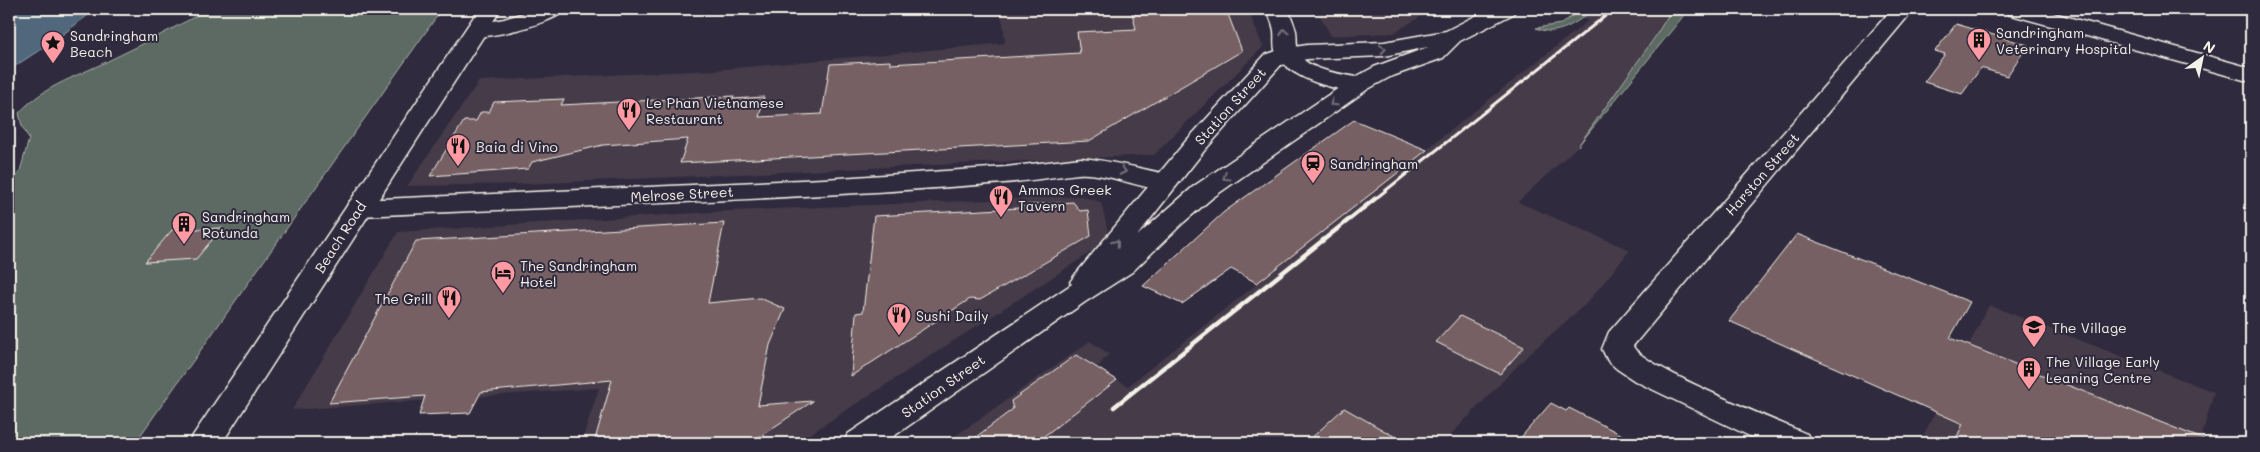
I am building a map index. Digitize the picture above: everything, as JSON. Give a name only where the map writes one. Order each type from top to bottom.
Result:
[{"type":"street","name":"Beach Road","points":[[205,443],[483,20],[504,27],[554,9]]},
{"type":"street","points":[[1277,9],[1284,31],[1288,55],[1299,65],[1309,71],[1367,80]]},
{"type":"street","name":"Station Street","points":[[1075,295],[1158,191],[1266,66],[1278,58],[1288,55],[1384,49],[1452,36],[1505,9]]},
{"type":"street","name":"Harston Street","points":[[1795,443],[1651,376],[1624,360],[1618,353],[1617,347],[1620,339],[1903,9]]},
{"type":"street","points":[[2016,9],[2251,75]]},
{"type":"street","name":"Station Street","points":[[860,443],[1075,295],[1129,261],[1193,200],[1367,80],[1435,53],[1452,36]]},
{"type":"street","points":[[1334,52],[1357,63],[1367,80]]},
{"type":"street","name":"Melrose Street","points":[[358,208],[824,187],[1006,175],[1158,191],[1193,200]]},
{"type":"shaded area","points":[[999,9],[1248,9],[1263,47],[1154,155],[525,184],[407,186],[479,81],[713,70],[1005,43]]},
{"type":"shaded area","points":[[1316,9],[1433,9],[1394,33],[1331,36]]},
{"type":"shaded area","points":[[1594,9],[1672,9],[1655,37],[1578,146],[1518,202],[1630,250],[1588,302],[1527,356],[1443,443],[945,443],[1090,341],[1109,354],[1097,368],[1128,386],[1588,21],[1581,18]]},
{"type":"shaded area","points":[[1081,196],[1101,202],[1110,240],[796,443],[581,443],[599,388],[292,410],[398,232],[727,211]]},
{"type":"shaded area","name":"The Village","points":[[1989,305],[2214,392],[2200,443],[1929,443],[1921,440]]},
{"type":"green space","points":[[209,9],[442,9],[135,443],[9,443],[9,185],[20,171],[29,139],[22,126],[19,113],[29,103],[51,88]]},
{"type":"green space","points":[[1582,9],[1594,9],[1560,30],[1544,31],[1536,28],[1561,24]]},
{"type":"green space","points":[[1672,9],[1689,9],[1578,146],[1655,37]]},
{"type":"water","points":[[9,9],[96,9],[58,38],[9,70]]},
{"type":"building","points":[[1131,9],[1226,9],[1242,51],[1089,141],[680,163],[688,139],[603,145],[532,162],[528,169],[430,176],[464,121],[476,121],[481,112],[489,112],[494,102],[564,99],[561,105],[734,96],[733,99],[764,97],[759,117],[822,114],[830,64],[890,61],[890,64],[1080,53],[1077,32],[1136,29]]},
{"type":"building","name":"Sandringham Veterinary Hospital","points":[[1956,24],[2028,45],[2007,76],[1981,68],[1962,94],[1924,82],[1945,54],[1935,51]]},
{"type":"building","points":[[1354,120],[1427,150],[1257,283],[1231,269],[1182,304],[1143,286],[1224,212]]},
{"type":"building","points":[[1073,202],[1080,211],[1088,210],[1091,236],[980,300],[970,299],[851,376],[856,313],[863,312],[874,216],[1020,208],[1028,205]]},
{"type":"building","points":[[724,223],[708,303],[760,298],[785,309],[770,345],[758,405],[813,401],[750,443],[594,443],[612,380],[481,392],[470,413],[419,415],[425,396],[329,403],[416,241]]},
{"type":"building","name":"Sandringham Rotunda","points":[[222,228],[196,259],[145,262],[172,230]]},
{"type":"building","points":[[1797,234],[1970,302],[1950,338],[2210,442],[1954,443],[1963,424],[1729,321]]},
{"type":"building","points":[[1460,316],[1524,347],[1500,374],[1436,342]]},
{"type":"building","points":[[1076,355],[1117,380],[1035,443],[968,443],[1013,409],[1011,401]]},
{"type":"building","points":[[1551,403],[1566,411],[1569,408],[1638,443],[1516,443]]},
{"type":"building","points":[[1344,408],[1406,443],[1306,443]]},
{"type":"railway","points":[[1375,199],[1614,9]]},
{"type":"railway","points":[[1114,407],[1376,198]]},
{"type":"place","name":"Sandringham Veterinary Hospital","points":[[1979,61]]},
{"type":"place","name":"Sandringham Beach","points":[[53,64]]},
{"type":"place","name":"Le Phan Vietnamese Restaurant","points":[[629,131]]},
{"type":"place","name":"Baia di Vino","points":[[458,167]]},
{"type":"place","name":"Sandringham","points":[[1313,184]]},
{"type":"place","name":"Ammos Greek Tavern","points":[[1001,218]]},
{"type":"place","name":"Sandringham Rotunda","points":[[184,245]]},
{"type":"place","name":"The Sandringham Hotel","points":[[503,294]]},
{"type":"place","name":"The Grill","points":[[449,319]]},
{"type":"place","name":"Sushi Daily","points":[[899,336]]},
{"type":"place","name":"The Village","points":[[2034,348]]},
{"type":"place","name":"The Village Early Leaning Centre","points":[[2029,390]]}]
